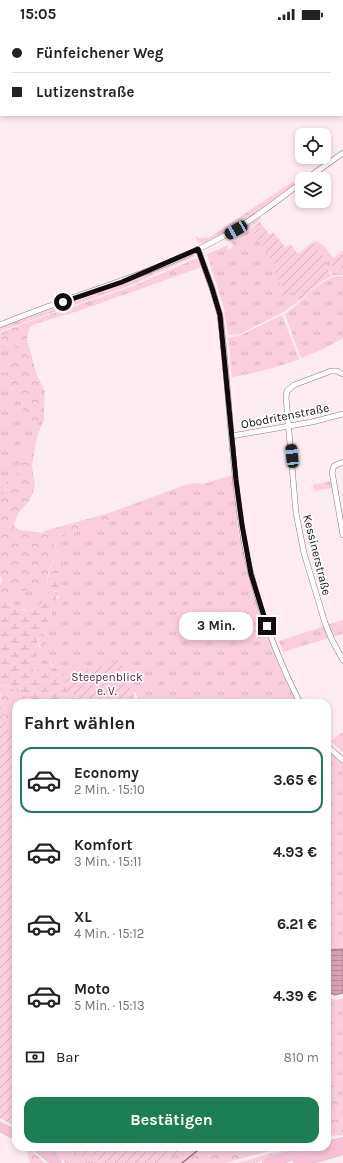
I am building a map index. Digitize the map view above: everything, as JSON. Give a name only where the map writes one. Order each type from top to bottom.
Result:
[{"type":"main road","points":[[0,1127],[12,1132]]},
{"type":"main road","points":[[331,1145],[343,1142]]},
{"type":"main road","points":[[298,1163],[343,1150]]},
{"type":"main road","points":[[42,1151],[57,1163]]},
{"type":"main road","points":[[267,1163],[310,1151]]},
{"type":"main road","points":[[48,1155],[62,1163]]},
{"type":"street","points":[[316,172],[343,153]]},
{"type":"street","points":[[0,325],[122,282],[198,249],[236,230],[295,187]]},
{"type":"street","points":[[198,249],[220,315],[238,503],[251,574],[272,642],[287,678],[298,699]]},
{"type":"street","name":"Kessinerstraße","points":[[343,374],[337,371],[328,372],[294,385],[289,388],[286,397],[296,513],[304,553],[325,623],[343,660]]},
{"type":"street","name":"Obodritenstraße","points":[[232,436],[318,421],[343,414]]},
{"type":"street","points":[[343,462],[334,466],[332,472],[343,535]]},
{"type":"street","points":[[331,750],[343,760]]},
{"type":"green space","points":[[294,181],[294,186],[235,228],[203,244],[198,242],[195,236],[200,238],[210,237]]},
{"type":"green space","points":[[258,217],[262,218],[230,241],[228,237]]},
{"type":"green space","points":[[263,219],[260,222],[263,226],[254,232],[269,257],[278,268],[275,271],[283,289],[280,291],[294,291],[299,300],[311,289],[312,291],[285,311],[240,334],[228,335],[224,308],[207,254],[228,245],[227,250],[232,248],[233,244],[230,243]]},
{"type":"green space","points":[[263,226],[270,235],[273,232],[285,247],[290,244],[298,254],[313,242],[326,259],[325,266],[329,272],[299,300],[294,291],[284,298],[280,292],[283,289],[274,271],[278,268],[269,257],[254,232]]},
{"type":"green space","points":[[313,242],[322,244],[333,257],[329,262],[333,267],[329,272],[332,276],[319,283],[312,290],[321,275],[326,259]]},
{"type":"green space","points":[[343,251],[343,261],[333,267],[329,262],[333,257]]},
{"type":"green space","points":[[192,255],[195,256],[131,285],[0,331],[0,327],[123,284]]},
{"type":"green space","points":[[197,258],[202,267],[30,327],[28,322],[131,287]]},
{"type":"green space","points":[[343,261],[343,275],[333,275],[330,271],[331,269]]},
{"type":"green space","points":[[338,276],[343,277],[343,338],[325,348],[301,358],[285,314],[317,287],[331,278]]},
{"type":"green space","points":[[282,315],[299,359],[266,370],[232,377],[228,338],[241,335]]},
{"type":"green space","points":[[28,322],[30,327],[27,340],[37,375],[45,392],[44,419],[33,423],[30,423],[23,413],[23,404],[10,386],[8,377],[5,373],[0,371],[0,358],[7,362],[11,362],[16,360],[19,352],[17,347],[5,344],[1,336],[10,333],[12,328]]},
{"type":"green space","points":[[12,328],[11,333],[1,336],[5,344],[17,347],[19,350],[19,355],[16,361],[9,362],[0,358],[0,333]]},
{"type":"green space","points":[[0,371],[10,378],[11,388],[20,398],[24,409],[33,423],[44,419],[35,447],[27,450],[26,454],[21,458],[20,471],[0,503]]},
{"type":"green space","points":[[35,447],[32,466],[35,486],[30,500],[19,512],[14,526],[19,530],[45,533],[52,541],[60,555],[53,562],[50,568],[45,588],[23,591],[10,597],[0,594],[2,577],[0,576],[0,503],[6,483],[20,471],[21,458],[26,454],[27,450]]},
{"type":"green space","points":[[233,475],[239,518],[237,519],[239,537],[241,537],[248,574],[258,610],[278,663],[295,699],[136,699],[138,698],[133,688],[72,671],[63,674],[63,680],[58,674],[59,671],[50,663],[51,661],[46,648],[48,633],[45,632],[52,611],[48,606],[48,598],[51,597],[55,600],[59,598],[60,595],[57,596],[55,593],[62,575],[59,565],[55,570],[49,571],[52,564],[60,555],[42,532],[51,529],[50,531],[55,539],[109,520],[109,513],[185,485],[196,483],[203,484]]},
{"type":"green space","points":[[331,481],[332,488],[314,491],[313,485]]},
{"type":"green space","points":[[109,513],[109,520],[55,539],[50,534],[51,529]]},
{"type":"green space","points":[[60,564],[62,564],[63,575],[61,577],[61,584],[55,591],[57,596],[55,601],[51,597],[48,598],[48,606],[52,610],[46,630],[43,634],[44,636],[38,639],[38,644],[41,651],[34,658],[36,664],[32,668],[35,671],[39,669],[43,671],[44,667],[42,664],[46,661],[59,671],[58,674],[64,680],[69,692],[66,699],[27,699],[20,689],[12,689],[6,685],[2,686],[2,692],[0,693],[0,594],[10,597],[12,604],[19,606],[22,610],[31,610],[39,606],[45,600],[48,591],[45,588],[48,581],[49,571],[55,570]]},
{"type":"green space","points":[[45,588],[48,591],[46,598],[38,607],[27,610],[16,606],[11,602],[10,597],[20,591]]},
{"type":"green space","points":[[343,620],[343,634],[332,637],[327,625]]},
{"type":"green space","points":[[324,626],[329,638],[283,652],[279,641]]},
{"type":"green space","points":[[47,632],[46,645],[51,662],[42,666],[44,667],[43,671],[39,669],[33,670],[32,668],[35,661],[34,658],[41,648],[39,643],[40,638],[42,634]]},
{"type":"green space","name":"Steepenblick e. V.","points":[[120,660],[131,688],[134,688],[135,692],[133,693],[135,699],[76,699],[75,691],[68,693],[62,674],[72,671],[77,673]]},
{"type":"green space","points":[[4,685],[12,689],[20,689],[28,699],[12,699],[12,728],[9,729],[0,703],[1,688]]},
{"type":"green space","points":[[75,691],[76,699],[66,699],[69,692]]},
{"type":"green space","points":[[0,703],[9,729],[12,728],[12,1125],[0,1118]]},
{"type":"green space","points":[[343,732],[343,753],[331,741]]},
{"type":"green space","points":[[331,753],[343,763],[343,941],[331,943]]},
{"type":"green space","points":[[343,941],[343,949],[331,950],[331,943]]},
{"type":"green space","points":[[343,998],[343,1120],[332,1082],[331,999],[337,1000]]},
{"type":"green space","points":[[331,1074],[343,1120],[343,1135],[331,1136]]},
{"type":"green space","points":[[27,1151],[32,1151],[45,1163],[30,1163]]},
{"type":"green space","points":[[49,1151],[70,1151],[80,1155],[94,1155],[100,1163],[66,1163]]},
{"type":"green space","points":[[69,1151],[181,1151],[161,1163],[100,1163],[94,1155],[85,1156]]},
{"type":"green space","points":[[181,1151],[268,1151],[225,1163],[161,1163]]},
{"type":"green space","points":[[280,1151],[301,1151],[255,1163],[237,1163]]},
{"type":"shaded area","points":[[343,949],[343,993],[335,995],[331,994],[331,950]]},
{"type":"waterway","points":[[182,1163],[197,1151]]},
{"type":"route","points":[[63,302],[122,282],[198,249],[220,315],[238,503],[251,574],[267,626]]}]
